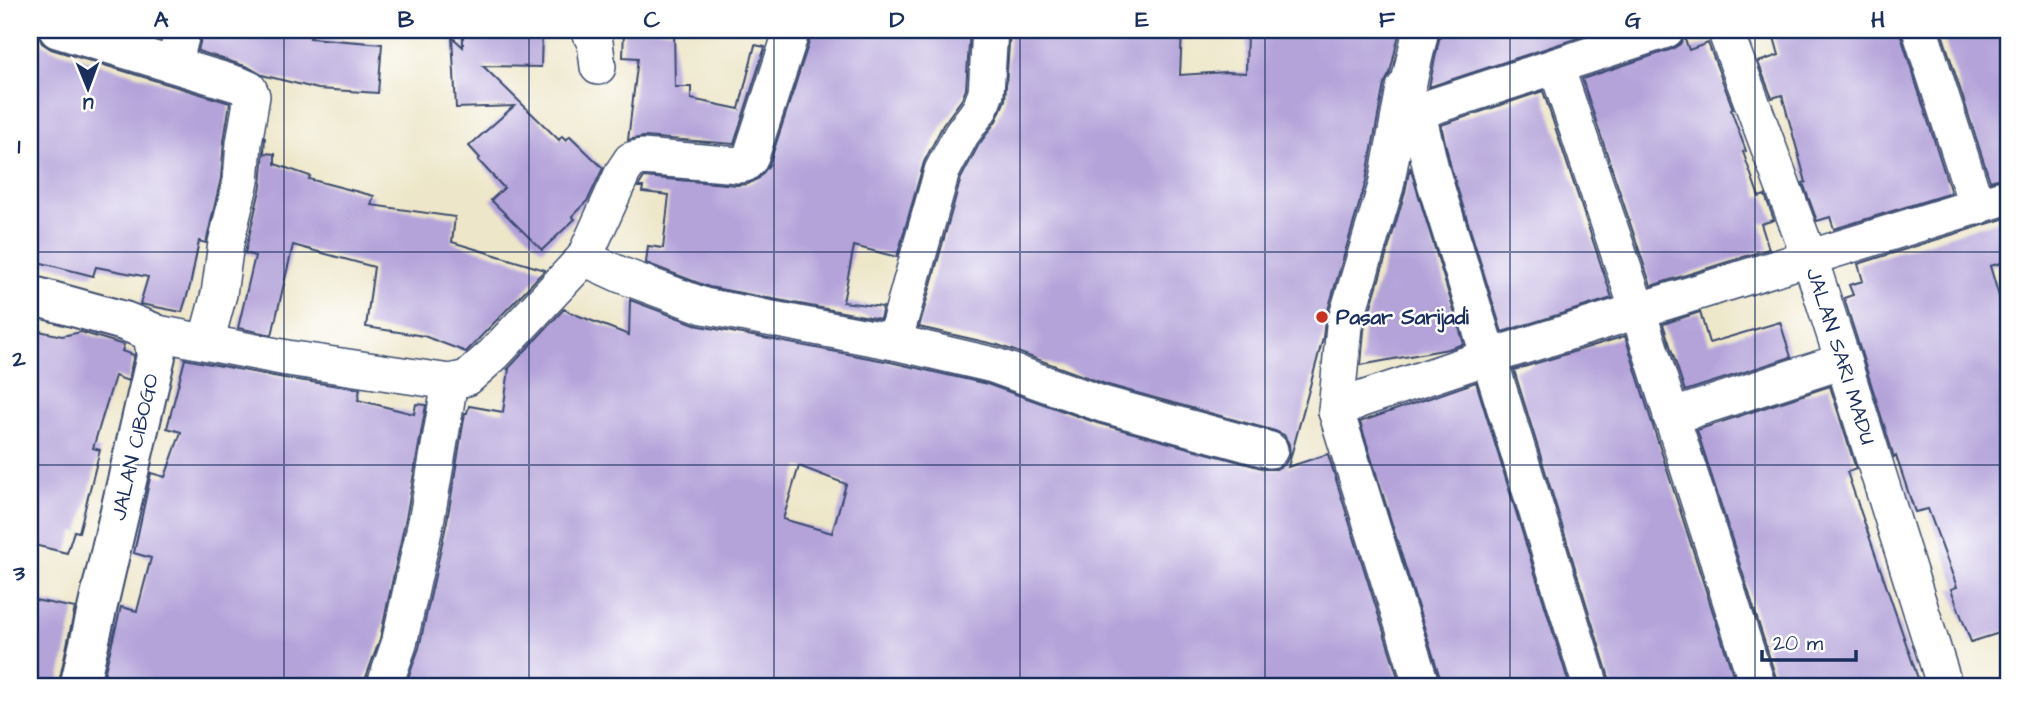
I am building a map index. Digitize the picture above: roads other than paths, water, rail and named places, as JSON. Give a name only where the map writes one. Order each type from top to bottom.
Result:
[{"type":"street","points":[[57,30],[249,89],[252,96],[241,181],[226,243],[219,294],[206,342]]},
{"type":"street","points":[[174,64],[183,30]]},
{"type":"street","points":[[588,30],[595,42],[598,67]]},
{"type":"street","points":[[30,295],[124,321],[152,332],[287,358],[450,382],[467,378],[494,354],[584,258],[631,160],[642,157],[745,164],[750,159],[792,30]]},
{"type":"street","points":[[894,342],[942,171],[961,135],[980,109],[986,93],[990,30]]},
{"type":"street","points":[[1421,30],[1409,82],[1404,88],[1387,186],[1344,326],[1336,411],[1422,687]]},
{"type":"street","points":[[1591,687],[1429,162],[1419,111],[1666,30]]},
{"type":"street","name":"JALAN SARI MADU","points":[[1725,30],[1810,259],[1944,687]]},
{"type":"street","points":[[1336,411],[1359,400],[1488,357],[1993,202],[1920,30]]},
{"type":"street","points":[[1556,66],[1638,311],[1758,687]]},
{"type":"street","points":[[584,258],[633,280],[704,306],[894,342],[993,365],[1102,404],[1270,450]]},
{"type":"street","name":"JALAN CIBOGO","points":[[79,687],[156,356],[152,332]]},
{"type":"street","points":[[1671,417],[1843,361]]},
{"type":"street","points":[[384,687],[399,644],[426,517],[450,382]]},
{"type":"place","name":"Pasar Sarijadi","points":[[1322,317]]}]
